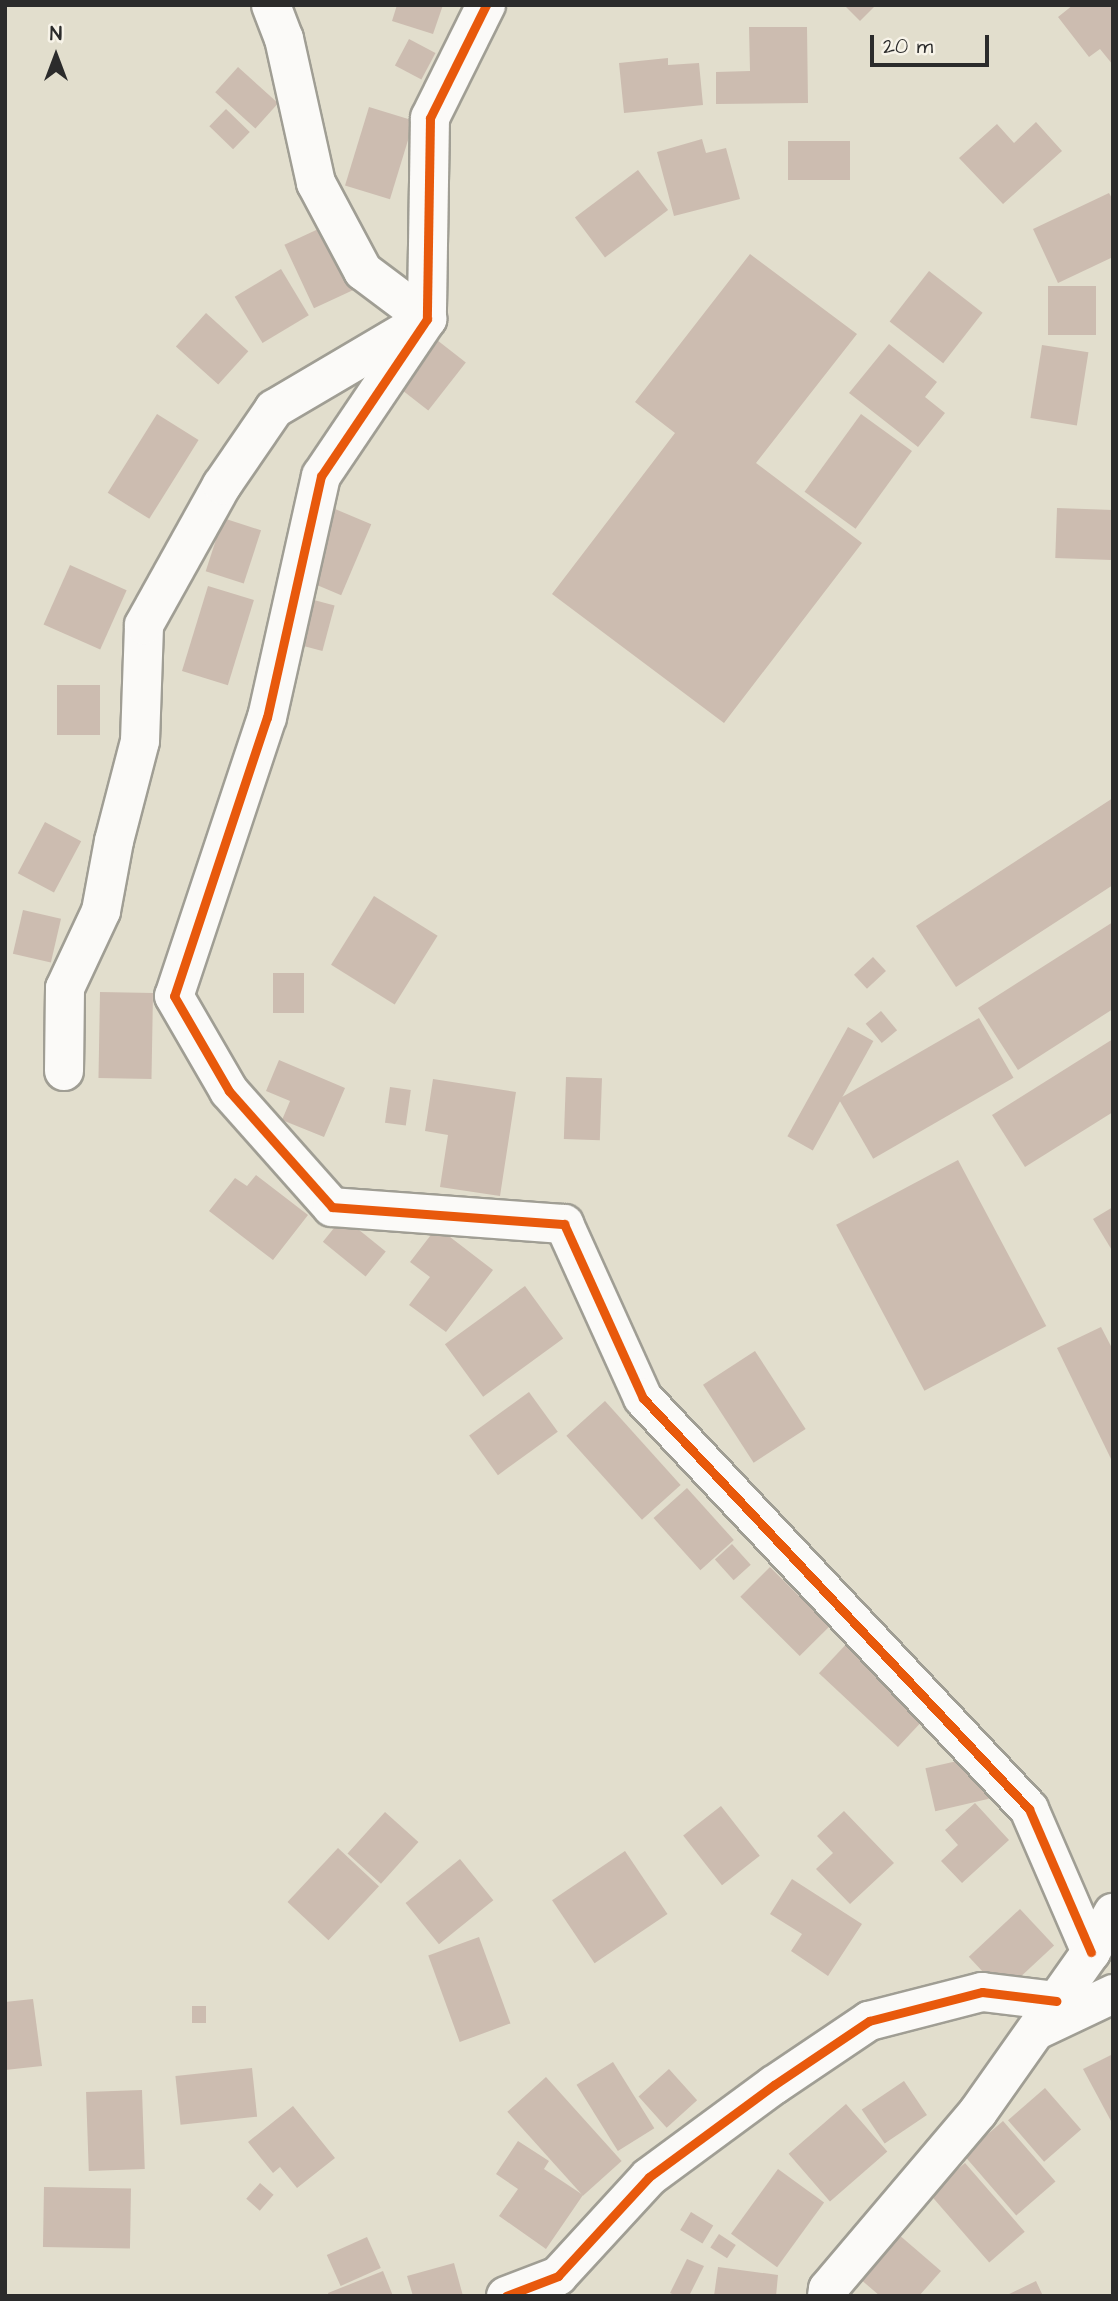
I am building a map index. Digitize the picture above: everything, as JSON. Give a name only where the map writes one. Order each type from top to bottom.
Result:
[{"type":"street","points":[[271,5],[284,39],[316,183],[363,271],[427,319]]},
{"type":"street","points":[[486,5],[430,118],[427,319],[321,475],[267,717],[174,996],[229,1091],[332,1207],[564,1224],[643,1398],[1030,1810],[1091,1952]]},
{"type":"street","points":[[64,1071],[65,988],[101,911],[114,841],[140,741],[144,625],[222,485],[274,409],[427,319]]},
{"type":"street","points":[[827,2296],[828,2289],[978,2112],[1091,1952],[1113,1913]]},
{"type":"street","points":[[506,2296],[558,2276],[649,2177],[774,2085],[869,2021],[982,1992],[1046,2016],[1113,1994]]},
{"type":"building","points":[[397,5],[443,5],[433,34],[392,21]]},
{"type":"building","points":[[844,5],[876,5],[860,21]]},
{"type":"building","points":[[1073,5],[1109,5],[1113,10],[1113,65],[1100,49],[1089,57],[1058,17]]},
{"type":"building","points":[[749,27],[807,27],[808,103],[716,104],[716,72],[750,71]]},
{"type":"building","points":[[409,39],[435,53],[421,80],[395,65]]},
{"type":"building","points":[[668,58],[668,65],[699,63],[703,105],[624,113],[619,63]]},
{"type":"building","points":[[238,67],[278,103],[255,128],[215,92]]},
{"type":"building","points":[[369,107],[414,121],[390,199],[345,185]]},
{"type":"building","points":[[226,109],[250,132],[233,149],[209,126]]},
{"type":"building","points":[[1036,122],[1062,151],[1003,204],[959,158],[997,124],[1014,143]]},
{"type":"building","points":[[702,139],[706,153],[726,148],[740,199],[674,216],[657,152]]},
{"type":"building","points":[[788,141],[850,141],[850,180],[788,180]]},
{"type":"building","points":[[638,170],[668,210],[605,257],[575,218]]},
{"type":"building","points":[[1109,193],[1113,200],[1113,257],[1058,283],[1033,229]]},
{"type":"building","points":[[327,225],[357,288],[314,308],[284,245]]},
{"type":"building","points":[[750,254],[857,334],[756,463],[862,543],[724,723],[552,594],[675,433],[635,402]]},
{"type":"building","points":[[281,269],[309,315],[263,343],[235,297]]},
{"type":"building","points":[[929,271],[983,313],[943,363],[890,321]]},
{"type":"building","points":[[1048,286],[1096,286],[1096,335],[1048,335]]},
{"type":"building","points":[[206,313],[248,351],[218,385],[176,346]]},
{"type":"building","points":[[428,333],[466,363],[428,411],[390,381]]},
{"type":"building","points":[[889,344],[937,382],[925,397],[945,413],[918,447],[849,393]]},
{"type":"building","points":[[1042,345],[1088,352],[1077,425],[1030,418]]},
{"type":"building","points":[[157,414],[199,440],[149,519],[108,493]]},
{"type":"building","points":[[861,414],[912,451],[856,529],[805,492]]},
{"type":"building","points":[[328,506],[371,524],[341,595],[298,577]]},
{"type":"building","points":[[1057,508],[1113,510],[1111,560],[1055,558]]},
{"type":"building","points":[[223,518],[261,530],[244,584],[206,571]]},
{"type":"building","points":[[70,565],[127,590],[100,650],[44,624]]},
{"type":"building","points":[[208,586],[254,600],[228,685],[182,671]]},
{"type":"building","points":[[295,595],[335,606],[322,651],[283,640]]},
{"type":"building","points":[[57,685],[100,685],[100,735],[57,735]]},
{"type":"building","points":[[1113,798],[1113,885],[956,987],[916,926]]},
{"type":"building","points":[[45,822],[81,841],[54,892],[18,873]]},
{"type":"building","points":[[374,896],[438,936],[395,1004],[331,965]]},
{"type":"building","points":[[23,910],[61,919],[51,963],[13,954]]},
{"type":"building","points":[[1113,922],[1113,1009],[1018,1070],[978,1008]]},
{"type":"building","points":[[873,957],[886,971],[867,989],[854,975]]},
{"type":"building","points":[[273,973],[304,973],[304,1013],[273,1013]]},
{"type":"building","points":[[100,992],[153,993],[151,1079],[98,1078]]},
{"type":"building","points":[[881,1011],[897,1030],[882,1043],[866,1024]]},
{"type":"building","points":[[979,1018],[1014,1078],[873,1159],[839,1099]]},
{"type":"building","points":[[848,1027],[873,1041],[813,1150],[787,1136]]},
{"type":"building","points":[[1113,1039],[1113,1112],[1025,1167],[992,1115]]},
{"type":"building","points":[[279,1060],[345,1088],[324,1137],[282,1120],[290,1101],[266,1091]]},
{"type":"building","points":[[566,1077],[602,1078],[600,1140],[564,1139]]},
{"type":"building","points":[[433,1079],[516,1092],[500,1196],[440,1187],[448,1135],[425,1131]]},
{"type":"building","points":[[390,1087],[411,1090],[406,1126],[385,1123]]},
{"type":"building","points":[[958,1160],[1046,1326],[924,1391],[836,1225]]},
{"type":"building","points":[[256,1175],[308,1215],[273,1260],[209,1211],[235,1178],[247,1186]]},
{"type":"building","points":[[1113,1207],[1113,1252],[1093,1219]]},
{"type":"building","points":[[343,1217],[386,1252],[366,1276],[323,1242]]},
{"type":"building","points":[[437,1227],[493,1270],[446,1332],[409,1305],[430,1277],[410,1262]]},
{"type":"building","points":[[525,1286],[563,1339],[483,1397],[445,1344]]},
{"type":"building","points":[[1101,1327],[1113,1350],[1113,1463],[1057,1348]]},
{"type":"building","points":[[755,1351],[806,1429],[754,1463],[703,1385]]},
{"type":"building","points":[[529,1392],[558,1432],[498,1475],[469,1435]]},
{"type":"building","points":[[605,1401],[681,1485],[642,1520],[566,1436]]},
{"type":"building","points":[[687,1488],[734,1540],[700,1570],[654,1518]]},
{"type":"building","points":[[732,1544],[751,1565],[734,1580],[715,1559]]},
{"type":"building","points":[[770,1567],[829,1626],[800,1656],[740,1597]]},
{"type":"building","points":[[851,1639],[930,1713],[898,1747],[819,1673]]},
{"type":"building","points":[[979,1756],[989,1799],[935,1811],[925,1768]]},
{"type":"building","points":[[975,1803],[1009,1840],[962,1883],[941,1861],[958,1845],[945,1830]]},
{"type":"building","points":[[721,1806],[760,1856],[722,1885],[683,1836]]},
{"type":"building","points":[[844,1811],[894,1863],[850,1904],[816,1869],[833,1853],[817,1836]]},
{"type":"building","points":[[385,1812],[418,1842],[381,1884],[348,1854]]},
{"type":"building","points":[[338,1848],[379,1886],[328,1940],[288,1902]]},
{"type":"building","points":[[625,1851],[667,1914],[595,1963],[552,1900]]},
{"type":"building","points":[[460,1859],[493,1900],[439,1944],[406,1903]]},
{"type":"building","points":[[792,1879],[862,1924],[828,1976],[791,1951],[802,1934],[770,1914]]},
{"type":"building","points":[[1020,1909],[1054,1946],[1003,1993],[969,1957]]},
{"type":"building","points":[[479,1937],[510,2023],[460,2042],[428,1955]]},
{"type":"building","points":[[33,1999],[42,2066],[5,2070],[5,2002]]},
{"type":"building","points":[[192,2006],[206,2006],[206,2023],[192,2023]]},
{"type":"building","points":[[1113,2054],[1113,2119],[1111,2121],[1083,2069]]},
{"type":"building","points":[[613,2062],[654,2128],[618,2151],[577,2085]]},
{"type":"building","points":[[252,2068],[257,2117],[181,2125],[175,2076]]},
{"type":"building","points":[[669,2069],[697,2100],[667,2128],[639,2096]]},
{"type":"building","points":[[546,2077],[622,2161],[583,2196],[507,2112]]},
{"type":"building","points":[[904,2081],[927,2115],[885,2144],[862,2110]]},
{"type":"building","points":[[1045,2088],[1081,2130],[1044,2162],[1008,2120]]},
{"type":"building","points":[[142,2090],[145,2169],[89,2171],[86,2092]]},
{"type":"building","points":[[846,2104],[887,2152],[830,2201],[789,2154]]},
{"type":"building","points":[[293,2106],[335,2158],[297,2188],[280,2167],[273,2173],[248,2142]]},
{"type":"building","points":[[1003,2121],[1055,2181],[1016,2215],[964,2155]]},
{"type":"building","points":[[518,2141],[549,2161],[544,2169],[583,2195],[546,2249],[499,2216],[518,2189],[496,2174]]},
{"type":"building","points":[[965,2163],[1025,2232],[989,2263],[930,2194]]},
{"type":"building","points":[[778,2169],[824,2203],[777,2267],[731,2234]]},
{"type":"building","points":[[260,2183],[274,2195],[260,2211],[246,2199]]},
{"type":"building","points":[[44,2187],[131,2189],[130,2249],[43,2247]]},
{"type":"building","points":[[691,2212],[713,2225],[702,2243],[680,2230]]},
{"type":"building","points":[[719,2234],[736,2245],[727,2258],[710,2247]]},
{"type":"building","points":[[898,2234],[941,2271],[919,2296],[880,2296],[859,2278]]},
{"type":"building","points":[[367,2237],[381,2268],[341,2286],[327,2255]]},
{"type":"building","points":[[687,2259],[704,2266],[689,2296],[677,2296],[670,2293]]},
{"type":"building","points":[[454,2263],[463,2296],[413,2296],[407,2276]]},
{"type":"building","points":[[718,2267],[778,2275],[776,2296],[714,2296]]},
{"type":"building","points":[[383,2271],[393,2296],[329,2296],[328,2293]]},
{"type":"building","points":[[1036,2281],[1043,2296],[1005,2296]]},
{"type":"cycle path","points":[[486,5],[430,118],[427,319],[321,476],[267,717],[174,996],[229,1091],[332,1207],[564,1224],[643,1398],[1029,1809],[1091,1952]]},
{"type":"cycle path","points":[[506,2296],[558,2276],[649,2177],[774,2085],[869,2021],[982,1992],[1056,2001]]}]
